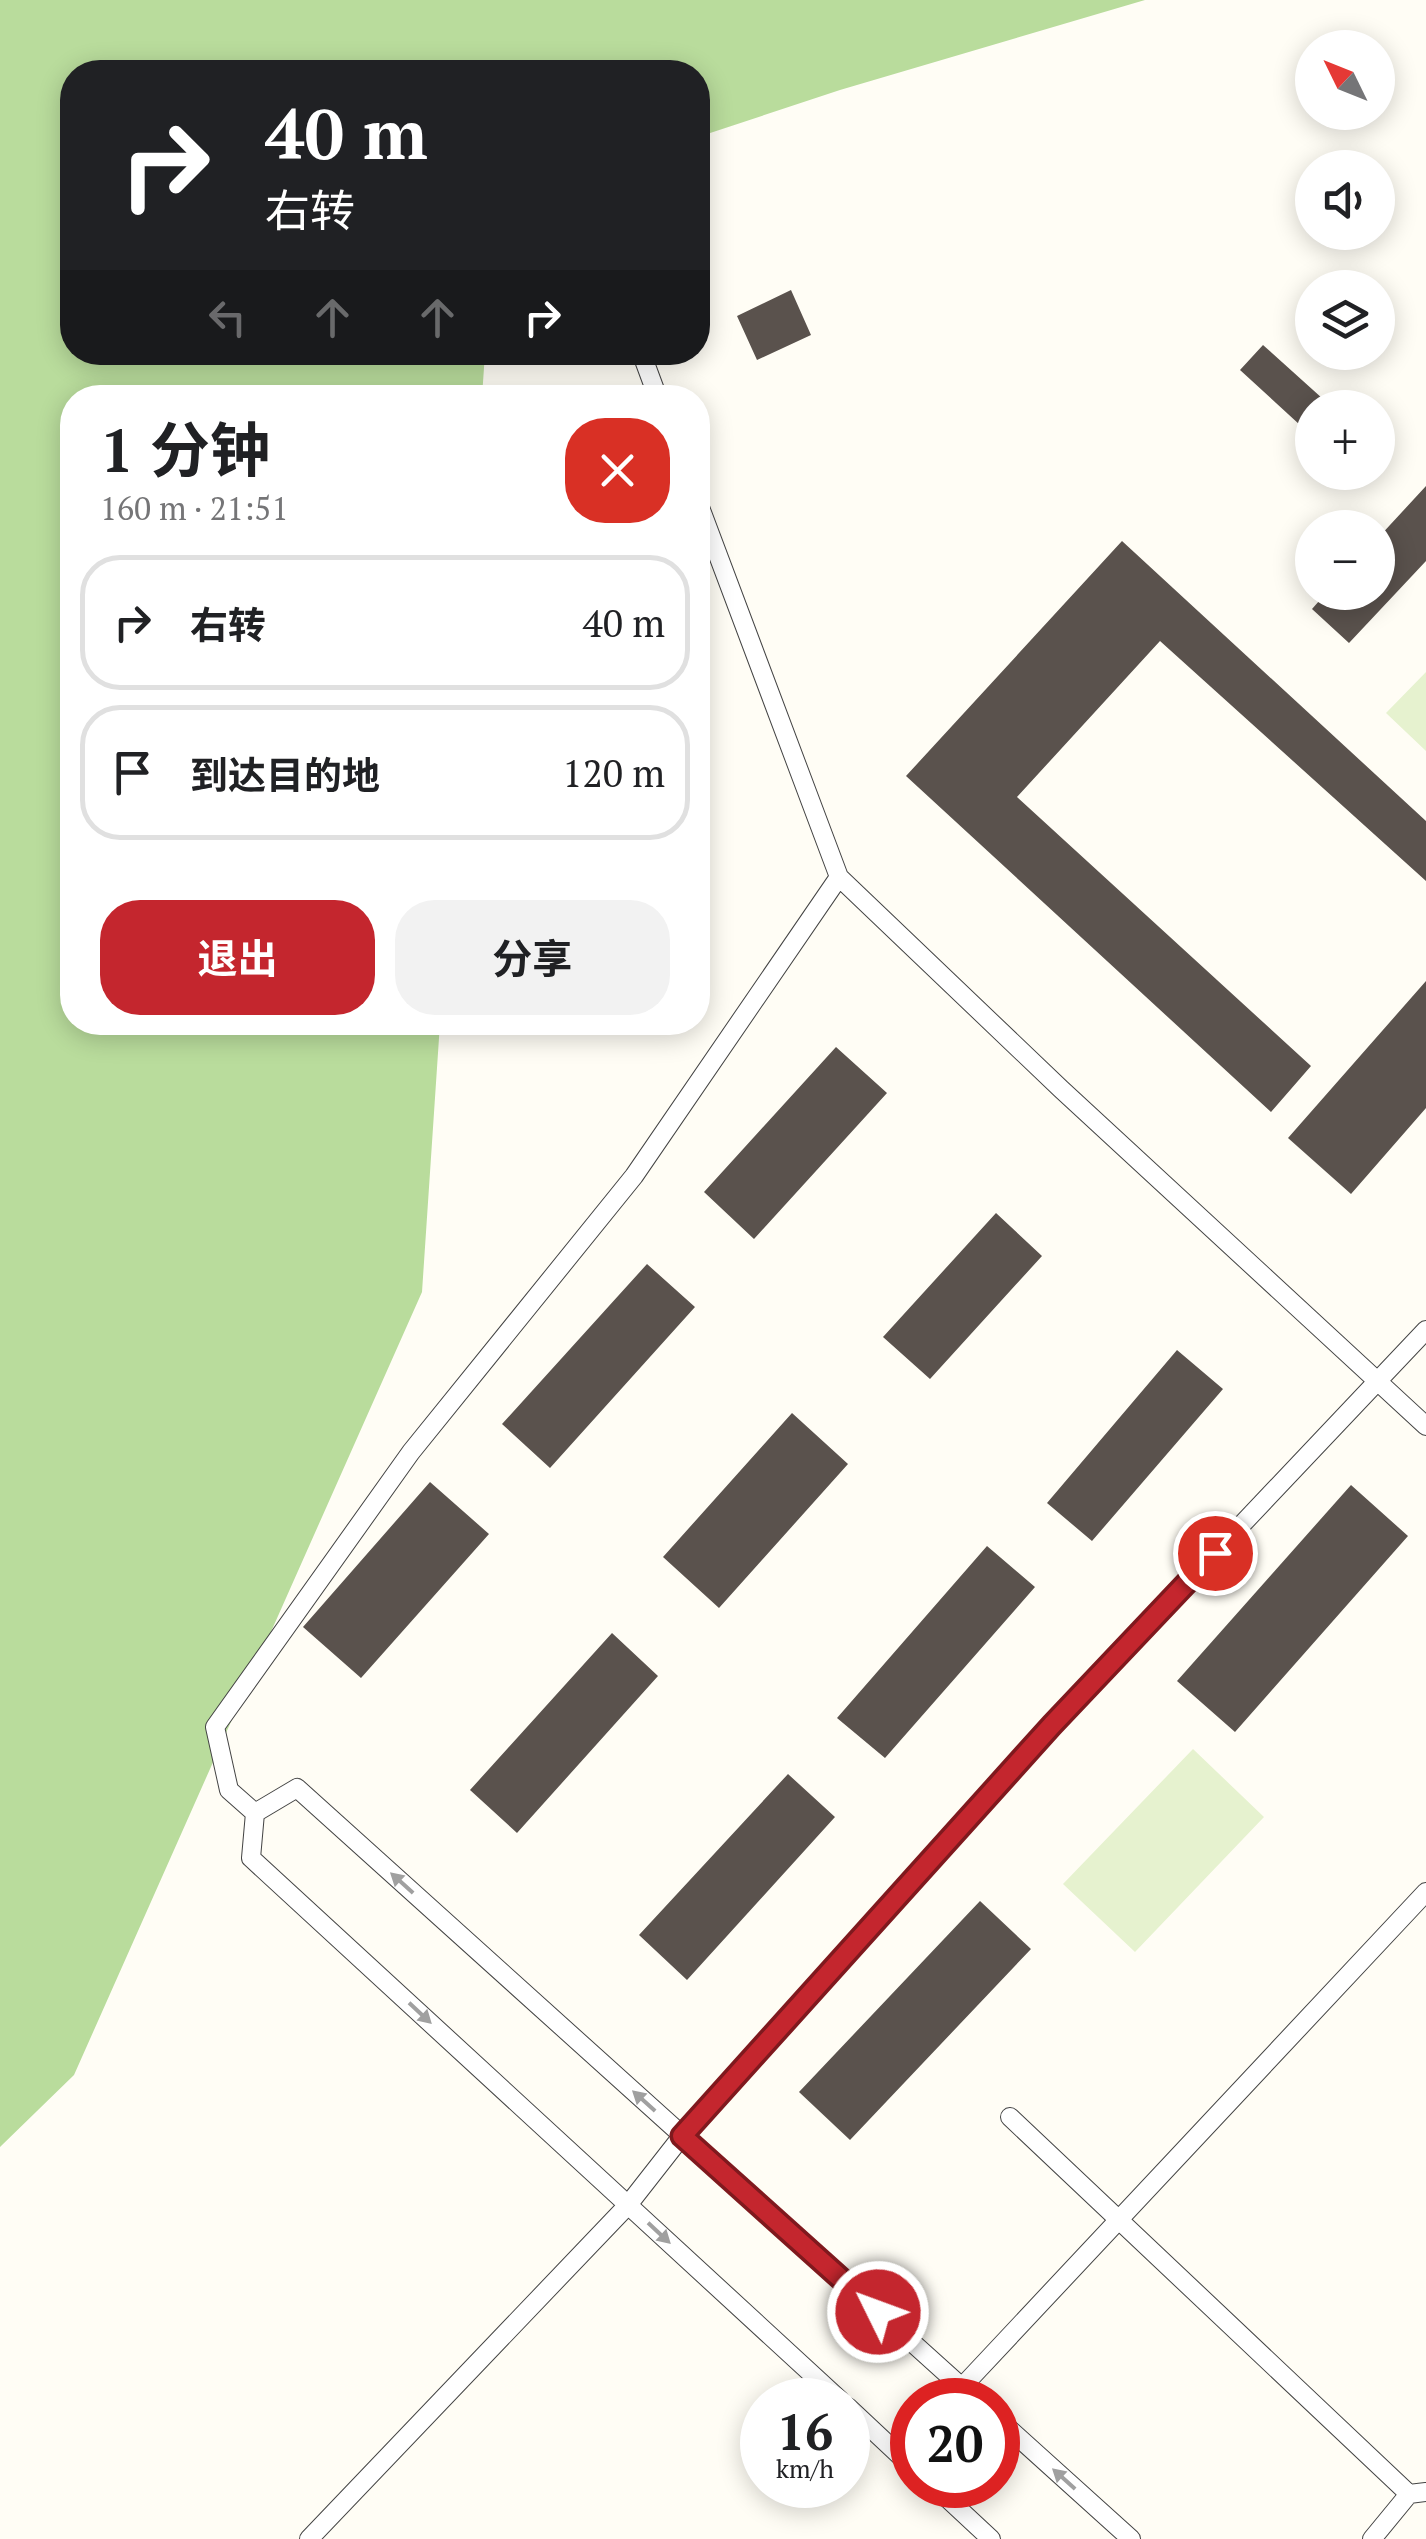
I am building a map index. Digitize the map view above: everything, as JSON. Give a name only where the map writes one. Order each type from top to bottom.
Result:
[{"type":"lane","points":[[710,534],[839,878],[1426,1426]]},
{"type":"lane","points":[[255,1813],[229,1790],[215,1727],[411,1452],[634,1176],[839,878]]},
{"type":"lane","points":[[309,2539],[628,2204],[682,2136],[1052,1725],[1426,1330]]},
{"type":"lane","points":[[255,1813],[296,1788],[951,2378]]},
{"type":"lane","points":[[255,1813],[251,1858],[816,2378]]},
{"type":"lane","points":[[983,2378],[1119,2220],[1426,1892]]},
{"type":"lane","points":[[1010,2117],[1418,2493],[1372,2539]]},
{"type":"lane","points":[[870,2427],[890,2446]]},
{"type":"lane","points":[[1020,2439],[1131,2539]]},
{"type":"lane","points":[[957,2508],[991,2539]]},
{"type":"green space","points":[[0,0],[1145,0],[840,90],[710,133],[710,60],[60,60],[60,365],[484,365],[483,385],[60,385],[60,1035],[439,1035],[422,1292],[74,2075],[0,2147]]},
{"type":"green space","points":[[1426,672],[1426,751],[1386,713]]},
{"type":"green space","points":[[1193,1749],[1264,1817],[1135,1952],[1063,1884]]},
{"type":"building","points":[[791,290],[811,335],[757,360],[737,316]]},
{"type":"building","points":[[1263,345],[1313,390],[1295,390],[1295,420],[1240,370]]},
{"type":"building","points":[[1426,486],[1426,561],[1395,594],[1395,520]]},
{"type":"building","points":[[1122,541],[1426,821],[1426,881],[1160,641],[1017,797],[1311,1066],[1271,1112],[906,776]]},
{"type":"building","points":[[1313,610],[1380,610],[1349,643]]},
{"type":"building","points":[[1426,981],[1426,1108],[1351,1194],[1288,1138]]},
{"type":"building","points":[[836,1047],[887,1093],[754,1239],[704,1192]]},
{"type":"building","points":[[996,1213],[1042,1256],[930,1379],[883,1337]]},
{"type":"building","points":[[647,1264],[695,1307],[550,1468],[502,1424]]},
{"type":"building","points":[[1177,1350],[1223,1389],[1092,1541],[1047,1503]]},
{"type":"building","points":[[792,1413],[848,1464],[719,1608],[663,1557]]},
{"type":"building","points":[[430,1482],[489,1534],[361,1678],[303,1627]]},
{"type":"building","points":[[1351,1485],[1408,1536],[1235,1732],[1177,1681]]},
{"type":"building","points":[[987,1546],[1035,1587],[885,1758],[837,1718]]},
{"type":"building","points":[[612,1633],[658,1676],[517,1833],[470,1790]]},
{"type":"building","points":[[788,1774],[835,1817],[687,1980],[639,1935]]},
{"type":"building","points":[[980,1901],[1031,1949],[850,2140],[799,2092]]},
{"type":"route","points":[[878,2312],[682,2136],[1052,1725],[1215,1553]]}]
